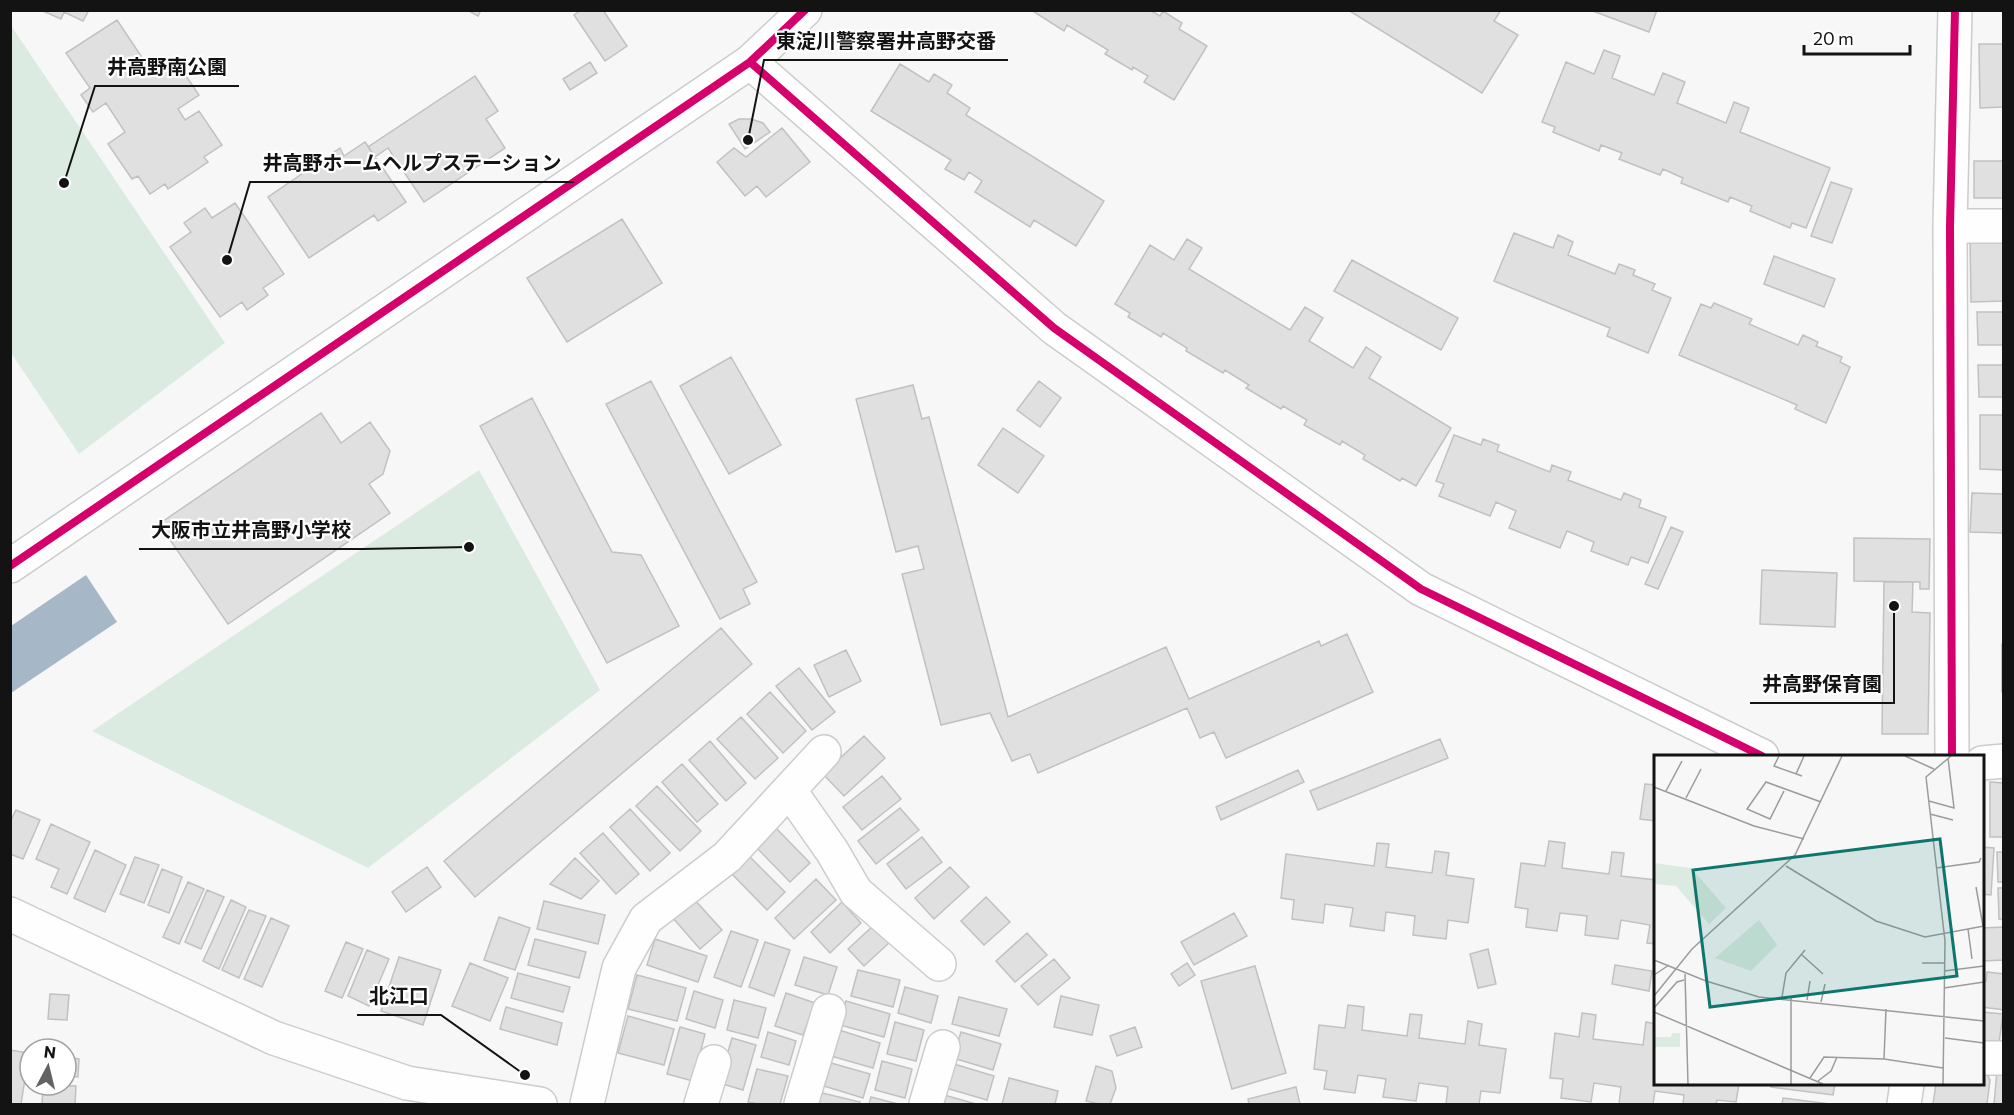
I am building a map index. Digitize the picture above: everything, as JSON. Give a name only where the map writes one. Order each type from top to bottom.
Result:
[{"type":"street","points":[[10,566],[750,62],[805,10]]},
{"type":"street","points":[[1952,755],[1950,226],[1955,10]]},
{"type":"street","points":[[750,62],[1054,328],[1421,589],[1760,755]]},
{"type":"street","points":[[1950,226],[2004,226]]},
{"type":"street","points":[[587,1104],[619,968],[646,919],[727,857],[824,753]]},
{"type":"street","points":[[1984,763],[2004,761]]},
{"type":"street","points":[[790,791],[832,850],[856,892],[939,964]]},
{"type":"street","points":[[10,914],[274,1038],[406,1083],[540,1104]]},
{"type":"street","points":[[801,1104],[829,1011]]},
{"type":"street","points":[[926,1104],[943,1047]]},
{"type":"street","points":[[1984,1058],[2004,1058]]},
{"type":"street","points":[[701,1104],[714,1062]]},
{"type":"street","points":[[1904,1104],[1907,1085]]},
{"type":"shaded area","points":[[10,24],[225,343],[79,454],[11,353]]},
{"type":"shaded area","points":[[479,470],[600,690],[368,868],[92,731]]},
{"type":"water","points":[[86,575],[117,622],[11,693],[11,626]]},
{"type":"building","points":[[89,10],[83,21],[64,12],[61,19],[43,11]]},
{"type":"building","points":[[467,10],[481,10],[478,16]]},
{"type":"building","points":[[581,10],[603,10],[627,46],[605,61],[574,15]]},
{"type":"building","points":[[1031,10],[1150,10],[1160,16],[1163,11],[1182,23],[1179,29],[1207,46],[1174,100],[1144,82],[1148,76],[1133,67],[1132,70],[1105,54],[1108,50],[1067,25],[1064,31]]},
{"type":"building","points":[[1348,10],[1501,10],[1494,21],[1518,35],[1482,93]]},
{"type":"building","points":[[1590,10],[1657,10],[1649,32]]},
{"type":"building","points":[[117,20],[149,68],[160,60],[164,67],[170,63],[173,67],[178,64],[199,95],[178,109],[185,120],[199,111],[222,145],[204,157],[208,162],[168,189],[165,184],[150,194],[138,176],[132,179],[108,144],[125,132],[106,103],[93,112],[81,95],[90,88],[66,53]]},
{"type":"building","points":[[1979,44],[2004,44],[2004,107],[1980,108]]},
{"type":"building","points":[[1604,50],[1620,56],[1612,78],[1654,95],[1663,73],[1685,82],[1677,103],[1726,123],[1734,102],[1749,108],[1740,132],[1830,168],[1806,228],[1792,223],[1790,228],[1750,211],[1752,206],[1730,197],[1728,202],[1681,183],[1683,178],[1663,169],[1660,175],[1619,159],[1622,153],[1601,145],[1599,151],[1553,132],[1555,127],[1542,122],[1566,62],[1594,74]]},
{"type":"building","points":[[590,62],[597,73],[570,90],[563,79]]},
{"type":"building","points":[[900,64],[929,82],[934,74],[952,85],[947,93],[970,108],[966,115],[1104,201],[1076,246],[1034,220],[1030,227],[975,192],[982,181],[969,172],[964,180],[945,169],[951,160],[871,111]]},
{"type":"building","points":[[475,76],[498,111],[486,119],[505,148],[424,202],[388,148],[375,157],[368,147]]},
{"type":"building","points":[[739,119],[751,119],[763,123],[770,132],[745,149],[729,124]]},
{"type":"building","points":[[782,128],[810,162],[766,197],[757,186],[745,196],[717,162],[734,148],[746,157]]},
{"type":"building","points":[[365,142],[406,202],[378,221],[374,215],[309,258],[268,197],[340,148],[344,156]]},
{"type":"building","points":[[1974,161],[2004,161],[2004,198],[1974,198]]},
{"type":"building","points":[[1831,182],[1852,189],[1832,243],[1811,236]]},
{"type":"building","points":[[235,203],[284,274],[263,288],[268,295],[247,310],[242,302],[220,317],[170,247],[191,232],[184,223],[205,208],[212,218]]},
{"type":"building","points":[[622,219],[662,283],[567,342],[527,278]]},
{"type":"building","points":[[1514,233],[1553,248],[1558,235],[1573,242],[1568,255],[1615,274],[1619,264],[1635,270],[1633,275],[1655,284],[1652,290],[1671,298],[1648,353],[1607,336],[1610,328],[1494,281]]},
{"type":"building","points":[[1970,237],[2004,237],[2004,301],[1971,302]]},
{"type":"building","points":[[1187,239],[1202,248],[1189,269],[1290,330],[1305,307],[1323,318],[1309,341],[1353,368],[1366,347],[1381,357],[1369,378],[1451,428],[1416,486],[1402,478],[1400,481],[1363,459],[1365,455],[1342,441],[1340,445],[1304,425],[1307,420],[1283,406],[1281,409],[1246,388],[1249,385],[1225,370],[1223,373],[1186,351],[1187,348],[1163,333],[1161,337],[1128,317],[1130,313],[1115,304],[1150,245],[1174,260]]},
{"type":"building","points":[[1774,256],[1835,279],[1824,307],[1764,284]]},
{"type":"building","points":[[1352,260],[1458,318],[1441,350],[1334,291]]},
{"type":"building","points":[[1714,303],[1752,319],[1749,324],[1798,345],[1803,335],[1818,342],[1816,346],[1842,357],[1840,362],[1850,367],[1826,423],[1795,409],[1797,405],[1679,355],[1701,304],[1711,308]]},
{"type":"building","points":[[1977,312],[2004,312],[2004,345],[1978,345]]},
{"type":"building","points":[[731,357],[781,445],[729,474],[680,386]]},
{"type":"building","points":[[1978,365],[2004,365],[2004,397],[1979,397]]},
{"type":"building","points":[[651,381],[757,582],[743,589],[750,604],[720,619],[606,404]]},
{"type":"building","points":[[1039,381],[1061,398],[1040,427],[1017,410]]},
{"type":"building","points":[[913,385],[922,419],[929,417],[1008,717],[1166,647],[1189,699],[1319,641],[1321,646],[1347,634],[1373,692],[1226,758],[1214,732],[1200,738],[1187,708],[1038,773],[1030,754],[1012,761],[990,713],[941,725],[902,574],[924,569],[918,546],[896,552],[856,399]]},
{"type":"building","points":[[532,398],[612,552],[641,555],[679,626],[607,663],[480,426]]},
{"type":"building","points":[[321,413],[341,443],[370,422],[390,451],[383,474],[369,484],[390,513],[228,624],[159,524]]},
{"type":"building","points":[[1980,415],[2004,415],[2004,470],[1980,469]]},
{"type":"building","points":[[1003,428],[1044,456],[1018,493],[978,465]]},
{"type":"building","points":[[1454,435],[1481,445],[1483,439],[1499,445],[1497,451],[1550,472],[1552,465],[1571,472],[1568,480],[1621,500],[1624,493],[1641,500],[1639,507],[1666,517],[1648,563],[1631,557],[1628,565],[1591,551],[1594,542],[1567,531],[1560,548],[1509,528],[1516,511],[1496,502],[1490,516],[1439,496],[1444,484],[1436,481]]},
{"type":"building","points":[[1972,493],[2004,494],[2004,533],[1970,532]]},
{"type":"building","points":[[1671,527],[1683,532],[1658,589],[1645,584]]},
{"type":"building","points":[[1854,538],[1930,539],[1929,589],[1920,589],[1920,582],[1854,581]]},
{"type":"building","points":[[1762,570],[1837,573],[1835,627],[1760,624]]},
{"type":"building","points":[[1884,582],[1913,582],[1912,612],[1930,613],[1928,734],[1882,734]]},
{"type":"building","points":[[721,628],[752,664],[475,897],[444,861]]},
{"type":"building","points":[[2002,644],[2004,644],[2004,692],[2002,692]]},
{"type":"building","points":[[846,650],[861,681],[829,697],[814,665]]},
{"type":"building","points":[[799,668],[835,712],[812,730],[776,686]]},
{"type":"building","points":[[770,692],[806,731],[783,753],[747,714]]},
{"type":"building","points":[[741,717],[778,758],[755,779],[717,739]]},
{"type":"building","points":[[864,736],[885,758],[844,796],[823,774]]},
{"type":"building","points":[[1440,739],[1448,758],[1318,810],[1310,791]]},
{"type":"building","points":[[710,741],[746,783],[726,801],[689,760]]},
{"type":"building","points":[[682,764],[718,804],[697,822],[662,782]]},
{"type":"building","points":[[1298,770],[1304,782],[1221,820],[1216,807]]},
{"type":"building","points":[[882,776],[901,799],[862,830],[843,807]]},
{"type":"building","points":[[1990,782],[2004,783],[2004,837],[1990,837]]},
{"type":"building","points":[[1645,784],[1654,785],[1654,821],[1640,819]]},
{"type":"building","points":[[657,786],[701,831],[680,851],[636,806]]},
{"type":"building","points":[[900,808],[919,830],[876,864],[858,841]]},
{"type":"building","points":[[630,809],[670,853],[650,871],[610,827]]},
{"type":"building","points":[[16,810],[40,820],[23,859],[10,854],[10,822]]},
{"type":"building","points":[[51,824],[90,842],[67,894],[51,887],[59,869],[36,859]]},
{"type":"building","points":[[774,826],[810,863],[790,882],[754,845]]},
{"type":"building","points":[[603,833],[639,874],[616,894],[580,853]]},
{"type":"building","points":[[922,837],[942,862],[906,889],[887,864]]},
{"type":"building","points":[[1549,841],[1565,843],[1562,868],[1609,874],[1612,852],[1624,853],[1621,876],[1654,880],[1654,944],[1647,943],[1650,925],[1621,920],[1618,939],[1585,935],[1587,916],[1560,913],[1557,931],[1526,927],[1528,909],[1515,907],[1521,863],[1545,866]]},
{"type":"building","points":[[1377,843],[1389,844],[1386,867],[1432,873],[1435,851],[1449,853],[1446,875],[1474,879],[1468,923],[1448,920],[1446,939],[1413,935],[1415,916],[1386,912],[1384,931],[1350,926],[1353,908],[1325,904],[1323,923],[1292,919],[1294,900],[1281,898],[1286,854],[1374,866]]},
{"type":"building","points":[[1984,847],[1994,848],[1991,895],[1984,894]]},
{"type":"building","points":[[95,850],[126,865],[105,912],[74,898]]},
{"type":"building","points":[[1997,852],[2004,852],[2004,882],[1998,882]]},
{"type":"building","points":[[747,854],[785,892],[767,910],[730,872]]},
{"type":"building","points":[[135,857],[159,865],[144,903],[120,894]]},
{"type":"building","points":[[575,858],[599,881],[581,899],[550,884]]},
{"type":"building","points":[[427,867],[441,887],[406,912],[392,892]]},
{"type":"building","points":[[950,867],[969,887],[934,919],[915,898]]},
{"type":"building","points":[[162,869],[182,877],[169,913],[148,905]]},
{"type":"building","points":[[816,879],[836,900],[794,939],[775,918]]},
{"type":"building","points":[[188,882],[204,889],[179,944],[163,937]]},
{"type":"building","points":[[1998,888],[2004,888],[2004,919],[1999,919]]},
{"type":"building","points":[[207,890],[224,897],[201,949],[185,942]]},
{"type":"building","points":[[986,897],[1010,922],[984,945],[961,921]]},
{"type":"building","points":[[693,898],[722,930],[700,949],[672,917]]},
{"type":"building","points":[[231,900],[246,907],[219,969],[203,961]]},
{"type":"building","points":[[544,901],[605,915],[598,944],[537,929]]},
{"type":"building","points":[[842,902],[861,923],[830,953],[811,932]]},
{"type":"building","points":[[249,910],[266,916],[239,978],[222,970]]},
{"type":"building","points":[[1234,913],[1247,936],[1194,965],[1181,942]]},
{"type":"building","points":[[499,917],[530,928],[515,970],[484,960]]},
{"type":"building","points":[[271,918],[289,926],[262,987],[244,979]]},
{"type":"building","points":[[874,925],[890,942],[864,966],[848,949]]},
{"type":"building","points":[[2004,927],[2004,960],[1984,961],[1984,928]]},
{"type":"building","points":[[731,931],[758,940],[741,987],[714,977]]},
{"type":"building","points":[[1027,933],[1047,955],[1015,982],[996,961]]},
{"type":"building","points":[[535,939],[586,952],[579,978],[528,965]]},
{"type":"building","points":[[655,939],[707,956],[698,982],[647,965]]},
{"type":"building","points":[[346,942],[363,949],[342,998],[325,991]]},
{"type":"building","points":[[765,942],[790,950],[774,996],[749,987]]},
{"type":"building","points":[[1488,949],[1496,984],[1478,988],[1470,954]]},
{"type":"building","points":[[367,950],[389,959],[369,1006],[348,996]]},
{"type":"building","points":[[399,957],[441,970],[423,1025],[381,1011]]},
{"type":"building","points":[[804,957],[837,967],[828,995],[795,985]]},
{"type":"building","points":[[1054,959],[1070,978],[1038,1005],[1021,986]]},
{"type":"building","points":[[470,963],[508,978],[490,1021],[452,1006]]},
{"type":"building","points":[[1187,963],[1195,975],[1179,986],[1171,974]]},
{"type":"building","points":[[1615,965],[1652,971],[1649,991],[1612,984]]},
{"type":"building","points":[[1255,966],[1286,1073],[1232,1089],[1201,981]]},
{"type":"building","points":[[858,970],[900,980],[893,1007],[851,996]]},
{"type":"building","points":[[1987,972],[2004,974],[2004,1010],[1984,1007],[1984,980],[1986,981]]},
{"type":"building","points":[[518,973],[570,987],[563,1012],[511,998]]},
{"type":"building","points":[[637,975],[686,988],[677,1021],[628,1009]]},
{"type":"building","points":[[905,987],[938,996],[931,1023],[898,1013]]},
{"type":"building","points":[[694,991],[723,1000],[715,1028],[686,1019]]},
{"type":"building","points":[[786,993],[815,1003],[803,1035],[775,1026]]},
{"type":"building","points":[[50,994],[69,995],[67,1020],[48,1019]]},
{"type":"building","points":[[1061,996],[1099,1005],[1092,1035],[1054,1027]]},
{"type":"building","points":[[959,997],[1007,1009],[999,1036],[952,1024]]},
{"type":"building","points":[[734,1000],[766,1008],[758,1038],[727,1030]]},
{"type":"building","points":[[846,1001],[890,1014],[884,1037],[840,1025]]},
{"type":"building","points":[[1348,1005],[1364,1007],[1362,1030],[1407,1036],[1410,1014],[1422,1015],[1419,1038],[1465,1044],[1468,1021],[1482,1024],[1479,1045],[1506,1049],[1500,1093],[1481,1091],[1479,1104],[1446,1104],[1448,1087],[1419,1083],[1416,1101],[1383,1097],[1386,1079],[1358,1075],[1355,1093],[1324,1089],[1327,1071],[1314,1069],[1319,1025],[1345,1028]]},
{"type":"building","points":[[506,1007],[562,1023],[557,1045],[500,1029]]},
{"type":"building","points":[[1984,1012],[2003,1014],[1999,1043],[1984,1040]]},
{"type":"building","points":[[1582,1013],[1596,1015],[1593,1039],[1643,1045],[1646,1022],[1654,1024],[1654,1085],[1739,1085],[1736,1102],[1717,1100],[1716,1104],[1683,1104],[1684,1095],[1655,1091],[1653,1104],[1619,1104],[1621,1087],[1594,1083],[1591,1102],[1561,1098],[1563,1079],[1550,1078],[1555,1033],[1579,1037]]},
{"type":"building","points":[[628,1016],[674,1029],[664,1065],[618,1053]]},
{"type":"building","points":[[895,1022],[924,1030],[916,1061],[887,1054]]},
{"type":"building","points":[[680,1027],[705,1034],[693,1081],[667,1074]]},
{"type":"building","points":[[1135,1027],[1142,1047],[1117,1056],[1110,1036]]},
{"type":"building","points":[[839,1030],[880,1043],[873,1068],[831,1056]]},
{"type":"building","points":[[768,1032],[796,1041],[789,1065],[761,1057]]},
{"type":"building","points":[[961,1032],[1001,1044],[993,1070],[953,1058]]},
{"type":"building","points":[[732,1038],[756,1045],[743,1090],[719,1083]]},
{"type":"building","points":[[10,1050],[18,1051],[18,1097],[22,1097],[21,1104],[10,1104]]},
{"type":"building","points":[[882,1061],[912,1069],[905,1098],[875,1090]]},
{"type":"building","points":[[831,1063],[870,1074],[863,1098],[824,1086]]},
{"type":"building","points":[[954,1064],[994,1076],[987,1100],[946,1088]]},
{"type":"building","points":[[1096,1066],[1112,1071],[1116,1088],[1110,1104],[1086,1101]]},
{"type":"building","points":[[757,1069],[788,1076],[780,1104],[748,1102]]},
{"type":"building","points":[[1985,1070],[1990,1080],[1987,1104],[1933,1104],[1936,1085],[1984,1085]]},
{"type":"building","points":[[1997,1070],[2004,1071],[2004,1104],[1994,1104]]},
{"type":"building","points":[[1009,1078],[1058,1091],[1055,1104],[1002,1104]]},
{"type":"building","points":[[1771,1085],[1835,1085],[1833,1095],[1771,1087]]},
{"type":"building","points":[[1296,1087],[1300,1104],[1249,1104],[1248,1099]]},
{"type":"building","points":[[818,1092],[860,1102],[859,1104],[815,1104]]},
{"type":"building","points":[[944,1095],[976,1104],[941,1104]]},
{"type":"building","points":[[42,1097],[75,1097],[75,1104],[42,1104]]},
{"type":"building","points":[[871,1097],[898,1104],[869,1104]]},
{"type":"building","points":[[1783,1098],[1830,1104],[1782,1104]]},
{"type":"cycle path","points":[[10,566],[750,62],[805,10]]},
{"type":"cycle path","points":[[1952,755],[1950,226],[1955,10]]},
{"type":"cycle path","points":[[750,62],[1054,328],[1421,589],[1760,755]]},
{"type":"place","name":"東淀川警察署井高野交番","points":[[748,140]]},
{"type":"place","name":"井高野南公園","points":[[64,183]]},
{"type":"place","name":"井高野ホームヘルプステーション","points":[[227,260]]},
{"type":"place","name":"大阪市立井高野小学校","points":[[469,547]]},
{"type":"place","name":"井高野保育園","points":[[1894,606]]},
{"type":"place","name":"北江口","points":[[525,1075]]}]
